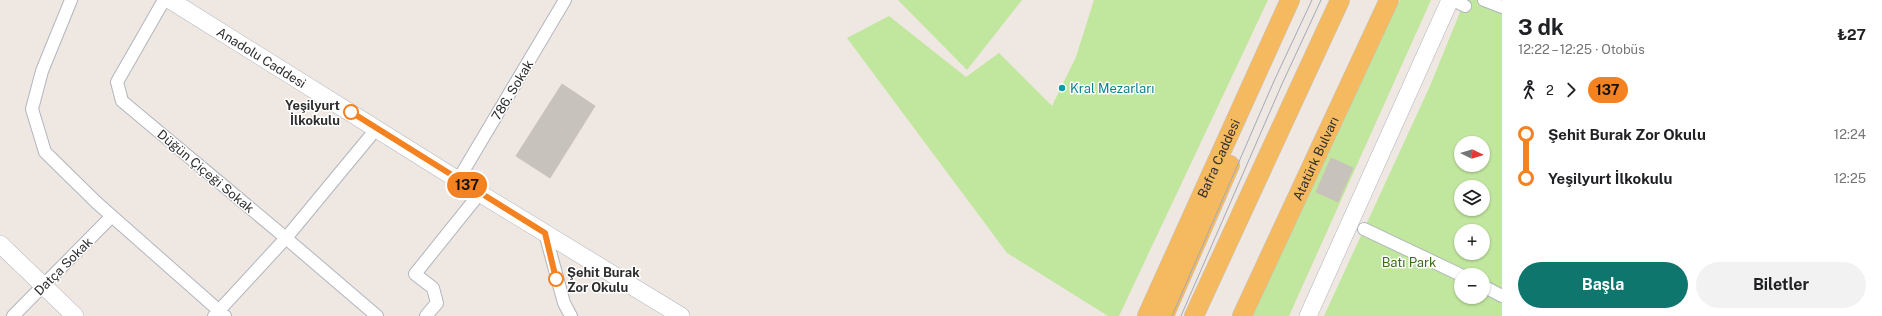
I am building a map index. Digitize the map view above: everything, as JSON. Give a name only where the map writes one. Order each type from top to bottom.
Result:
[{"type":"main road","name":"Anadolu Caddesi","points":[[170,0],[458,180],[681,316]]},
{"type":"main road","name":"Bafra Caddesi","points":[[1147,316],[1290,0]]},
{"type":"main road","name":"Bafra Caddesi","points":[[1164,316],[1304,0]]},
{"type":"main road","points":[[1194,316],[1340,0]]},
{"type":"main road","name":"Atatürk Bulvarı","points":[[1242,316],[1389,0]]},
{"type":"main road","points":[[1308,316],[1456,2]]},
{"type":"main road","points":[[0,244],[75,316]]},
{"type":"street","points":[[71,0],[42,71],[32,109],[45,152],[219,314],[286,238],[377,128]]},
{"type":"street","name":"Düğün Çiçeği Sokak","points":[[164,0],[117,82],[122,101],[377,316]]},
{"type":"street","name":"786. Sokak","points":[[458,180],[565,0]]},
{"type":"street","points":[[1484,0],[1502,7]]},
{"type":"street","points":[[426,316],[437,303],[433,288],[415,274],[480,193]]},
{"type":"street","name":"Datça Sokak","points":[[13,316],[112,216]]},
{"type":"street","points":[[1364,229],[1454,272]]},
{"type":"street","points":[[545,233],[564,303],[571,316]]},
{"type":"street","points":[[1490,290],[1502,296]]},
{"type":"green space","points":[[898,0],[1022,0],[967,70]]},
{"type":"green space","points":[[1094,0],[1268,0],[1119,316],[1108,316],[1007,253],[847,38],[889,16],[966,77],[999,53],[1052,106],[1076,57]]},
{"type":"green space","points":[[1400,0],[1431,0],[1289,316],[1241,316]]},
{"type":"green space","name":"Batı Park","points":[[1465,0],[1502,0],[1502,316],[1324,316],[1430,86]]},
{"type":"building","points":[[562,84],[595,106],[550,178],[516,156]]},
{"type":"building","points":[[1331,158],[1353,168],[1338,202],[1316,192]]},
{"type":"tram line","points":[[1172,316],[1274,81],[1312,0]]},
{"type":"tram line","points":[[1181,316],[1282,84],[1321,0]]},
{"type":"bus line","name":"137","points":[[351,112],[545,233],[556,279]]},
{"type":"place","name":"Kral Mezarları","points":[[1062,88]]},
{"type":"place","name":"Yeşilyurt İlkokulu","points":[[351,112]]},
{"type":"place","name":"Şehit Burak Zor Okulu","points":[[556,279]]}]
